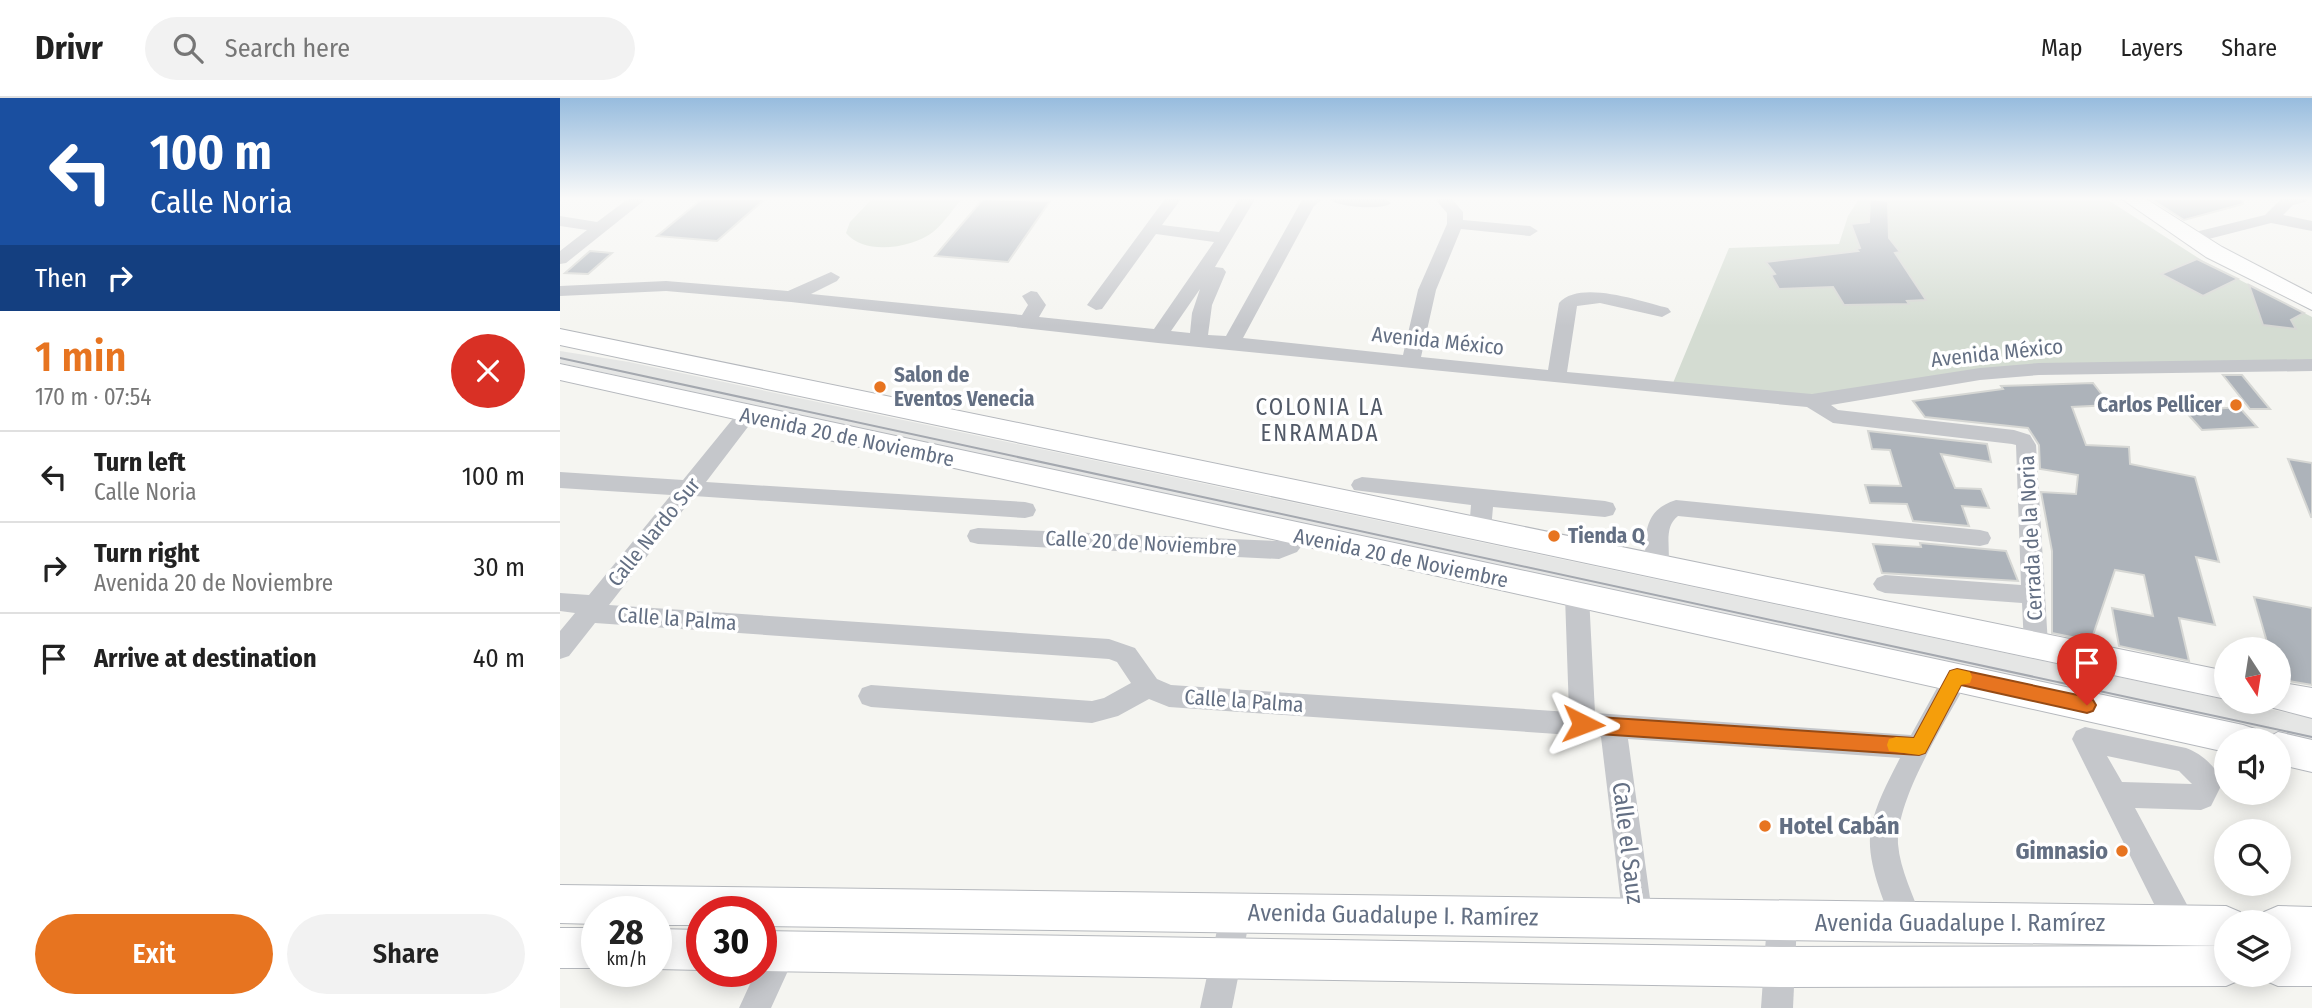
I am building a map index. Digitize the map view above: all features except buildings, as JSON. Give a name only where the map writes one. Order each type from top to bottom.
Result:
[{"type":"main road","points":[[2198,241],[2214,253],[2312,303]]},
{"type":"main road","name":"Avenida 20 de Noviembre","points":[[560,337],[2214,682]]},
{"type":"main road","name":"Avenida 20 de Noviembre","points":[[560,372],[1298,536],[2214,734]]},
{"type":"main road","points":[[2291,699],[2312,703]]},
{"type":"main road","points":[[2291,751],[2312,756]]},
{"type":"main road","name":"Avenida Guadalupe I. Ramírez","points":[[560,904],[2214,926]]},
{"type":"main road","points":[[560,948],[581,948]]},
{"type":"main road","name":"Avenida Guadalupe I. Ramírez","points":[[777,951],[1781,967],[2214,966]]},
{"type":"street","points":[[560,259],[579,241]]},
{"type":"street","points":[[1096,305],[1142,241]]},
{"type":"street","points":[[1218,260],[1224,241]]},
{"type":"street","points":[[1158,337],[1198,292],[1229,241]]},
{"type":"street","points":[[1231,344],[1287,241]]},
{"type":"street","points":[[1411,361],[1427,290],[1448,241]]},
{"type":"street","points":[[791,297],[831,277]]},
{"type":"street","name":"Avenida México","points":[[560,290],[666,286],[791,297],[1158,337],[1769,399],[1812,401],[1980,374],[2039,369],[2312,365]]},
{"type":"street","points":[[1198,292],[1199,341]]},
{"type":"street","points":[[1026,323],[1037,305],[1031,296]]},
{"type":"street","points":[[1557,376],[1567,303],[1576,298],[1594,297],[1662,312]]},
{"type":"street","name":"Cerrada de la Noria","points":[[1812,401],[1833,416],[2014,436],[2023,440],[2026,445],[2036,645]]},
{"type":"street","name":"Calle Nardo Sur","points":[[560,649],[747,415]]},
{"type":"street","points":[[560,480],[1024,510]]},
{"type":"street","points":[[1362,485],[1605,509]]},
{"type":"street","points":[[1480,530],[1483,498]]},
{"type":"street","points":[[1657,567],[1658,520],[1666,511],[1676,508],[1980,538]]},
{"type":"street","name":"Calle 20 de Noviembre","points":[[978,536],[1279,550],[1289,547],[1298,536]]},
{"type":"street","points":[[1885,584],[2034,595]]},
{"type":"street","points":[[1577,596],[1583,724]]},
{"type":"street","name":"Calle la Palma","points":[[560,602],[592,609],[1109,649],[1126,654],[1148,687],[1169,696],[1919,747]]},
{"type":"street","points":[[1907,921],[1883,842],[1888,816],[1919,747],[1957,676]]},
{"type":"street","points":[[871,696],[1092,712],[1109,708],[1148,687]]},
{"type":"street","name":"Calle el Sauz","points":[[1613,726],[1638,920]]},
{"type":"street","points":[[2114,795],[2181,925]]},
{"type":"street","points":[[1216,1008],[1236,912]]},
{"type":"street","points":[[1777,1008],[1782,922]]},
{"type":"street","points":[[2294,927],[2303,968]]},
{"type":"street","points":[[755,1008],[761,987]]},
{"type":"shaded area","points":[[857,241],[914,241],[889,247],[865,245]]},
{"type":"shaded area","points":[[1840,241],[2173,241],[2203,261],[2312,317],[2312,369],[2037,371],[1827,400],[1673,383],[1729,248],[1839,244]]},
{"type":"shaded area","points":[[560,351],[629,362],[2214,697],[2214,714],[2291,714],[2312,718],[2312,743],[2291,738],[2291,728],[2243,728],[560,363]]},
{"type":"tram line","points":[[560,358],[2312,737]]},
{"type":"slow traffic","points":[[1896,745],[1919,747],[1957,676],[1963,677]]},
{"type":"place","name":"Salon de Eventos Venecia","points":[[880,387]]},
{"type":"place","name":"Carlos Pellicer","points":[[2236,405]]},
{"type":"place","name":"Tienda Q","points":[[1554,536]]},
{"type":"place","name":"Hotel Cabán","points":[[1765,826]]},
{"type":"place","name":"Gimnasio","points":[[2122,851]]},
{"type":"district","name":"COLONIA LA ENRAMADA","points":[[1320,420]]},
{"type":"route","points":[[1583,724],[1919,747],[1957,676],[2087,705]]}]
